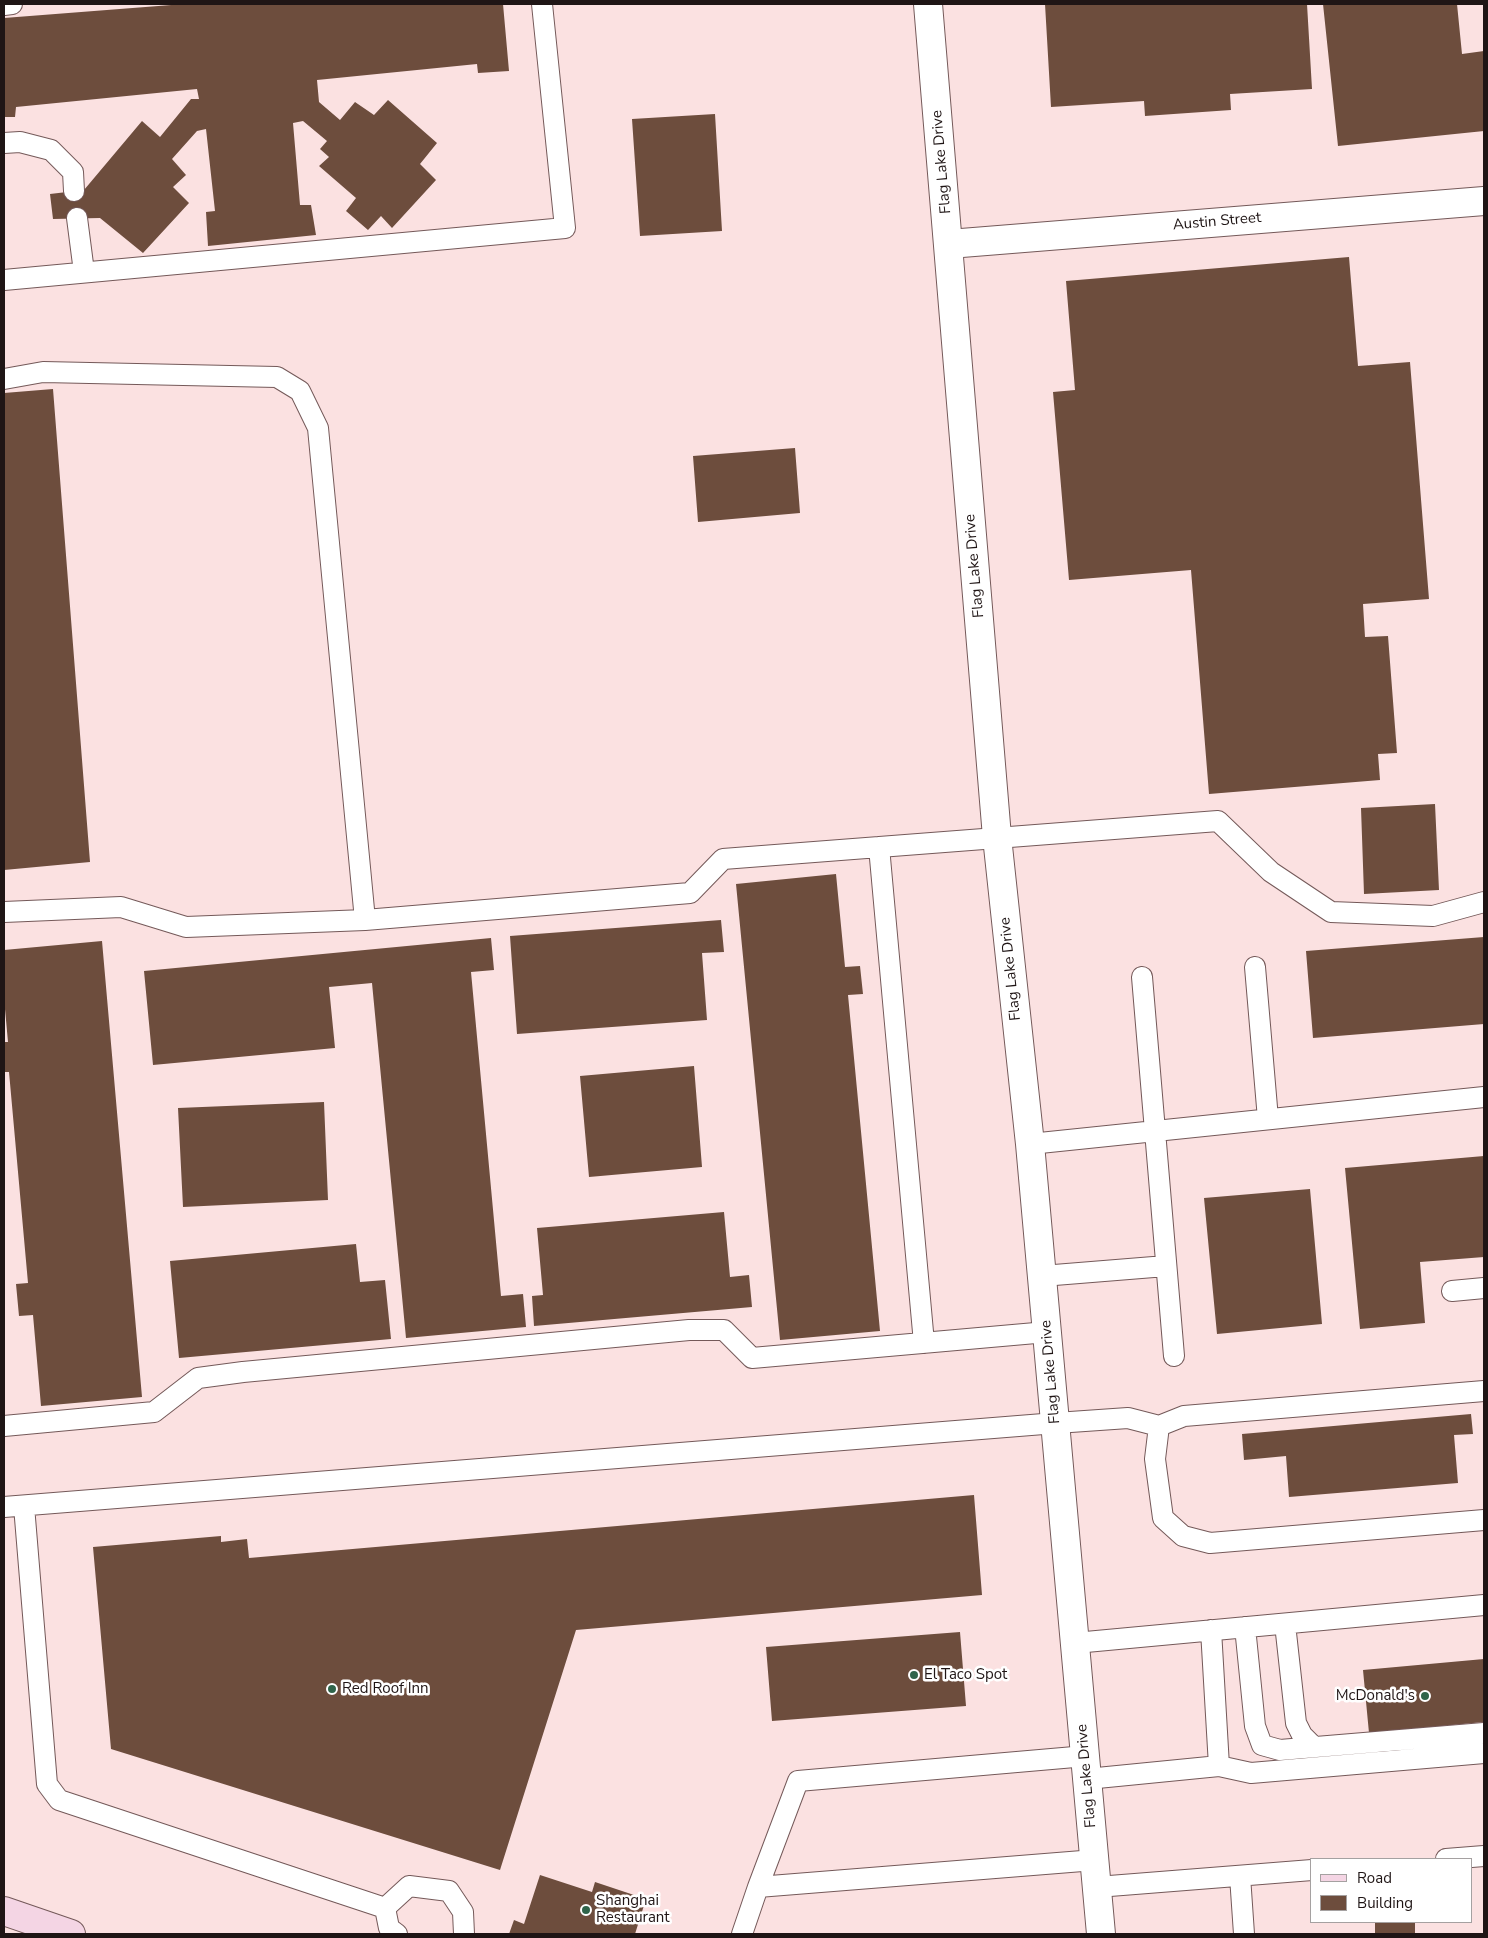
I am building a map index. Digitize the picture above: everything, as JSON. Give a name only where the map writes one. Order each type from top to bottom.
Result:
[{"type":"main road","points":[[4,1911],[71,1934]]},
{"type":"street","name":"Flag Lake Drive","points":[[928,4],[997,837],[1030,1144],[1101,1934]]},
{"type":"street","name":"Austin Street","points":[[949,244],[1484,201]]},
{"type":"lane","points":[[4,4],[12,4]]},
{"type":"lane","points":[[4,280],[565,228],[542,4]]},
{"type":"lane","points":[[4,143],[20,142],[51,150],[73,172],[74,191]]},
{"type":"lane","points":[[77,218],[84,272]]},
{"type":"lane","points":[[4,379],[43,372],[277,377],[300,391],[318,428],[365,920]]},
{"type":"lane","points":[[4,912],[121,907],[186,928],[365,920],[690,894],[723,859],[1218,821],[1271,872],[1331,912],[1433,916],[1484,902]]},
{"type":"lane","points":[[879,846],[924,1343]]},
{"type":"lane","points":[[1255,967],[1268,1119]]},
{"type":"lane","points":[[1142,977],[1174,1356]]},
{"type":"lane","points":[[1030,1144],[1484,1097]]},
{"type":"lane","points":[[1042,1276],[1166,1266]]},
{"type":"lane","points":[[1452,1291],[1484,1288]]},
{"type":"lane","points":[[4,1426],[154,1412],[198,1378],[207,1376],[688,1330],[724,1330],[752,1358],[1047,1332]]},
{"type":"lane","points":[[385,1908],[59,1800],[47,1784],[14,1507],[1056,1423],[1128,1418],[1159,1426],[1184,1416],[1484,1391]]},
{"type":"lane","points":[[1159,1426],[1154,1459],[1163,1518],[1183,1536],[1210,1543],[1484,1520]]},
{"type":"lane","points":[[1075,1643],[1484,1605]]},
{"type":"lane","points":[[1284,1624],[1296,1723],[1302,1735],[1314,1747]]},
{"type":"lane","points":[[1246,1627],[1254,1726],[1262,1745],[1280,1750],[1484,1733]]},
{"type":"lane","points":[[1211,1630],[1219,1766]]},
{"type":"lane","points":[[742,1934],[798,1781],[1087,1768],[1219,1766],[1251,1773],[1484,1753]]},
{"type":"lane","points":[[1459,1858],[1484,1856]]},
{"type":"lane","points":[[758,1887],[1095,1860]]},
{"type":"lane","points":[[1097,1888],[1310,1870]]},
{"type":"lane","points":[[1240,1876],[1244,1934]]},
{"type":"lane","points":[[385,1908],[409,1886],[449,1890],[463,1912],[464,1934]]},
{"type":"lane","points":[[385,1908],[389,1928],[397,1934]]},
{"type":"building","points":[[184,4],[503,4],[509,71],[478,73],[477,64],[317,80],[319,102],[340,120],[355,102],[374,115],[388,100],[437,143],[420,164],[436,180],[392,228],[381,216],[368,230],[346,211],[356,198],[319,166],[329,157],[320,149],[327,141],[303,121],[293,123],[300,205],[311,205],[316,235],[208,246],[206,212],[215,211],[206,129],[197,131],[172,159],[186,175],[173,187],[189,203],[143,253],[100,218],[53,219],[50,194],[84,190],[142,121],[160,137],[191,99],[199,99],[197,89],[16,107],[15,117],[4,117],[4,18]]},
{"type":"building","points":[[1045,4],[1307,4],[1312,89],[1230,94],[1231,110],[1145,116],[1144,101],[1051,107]]},
{"type":"building","points":[[1323,4],[1457,4],[1462,54],[1484,51],[1484,131],[1338,146]]},
{"type":"building","points":[[715,114],[722,231],[640,236],[632,119]]},
{"type":"building","points":[[1349,257],[1358,366],[1410,362],[1429,599],[1363,604],[1365,637],[1388,636],[1397,753],[1378,754],[1380,780],[1209,794],[1191,570],[1069,580],[1053,392],[1075,390],[1066,281]]},
{"type":"building","points":[[53,389],[90,862],[4,870],[4,393]]},
{"type":"building","points":[[795,448],[800,513],[698,522],[693,456]]},
{"type":"building","points":[[1435,804],[1439,890],[1364,894],[1361,808]]},
{"type":"building","points":[[836,874],[845,967],[860,966],[863,994],[848,995],[880,1331],[780,1340],[736,884]]},
{"type":"building","points":[[721,920],[724,952],[702,953],[707,1020],[517,1034],[510,936]]},
{"type":"building","points":[[1484,937],[1484,1024],[1313,1038],[1306,951]]},
{"type":"building","points":[[491,938],[494,970],[471,972],[501,1296],[523,1294],[526,1327],[406,1338],[372,983],[329,987],[335,1048],[153,1065],[144,971]]},
{"type":"building","points":[[102,941],[142,1397],[41,1406],[33,1315],[19,1316],[16,1284],[28,1283],[9,1072],[4,1072],[4,1042],[8,1042],[4,998],[4,950]]},
{"type":"building","points":[[694,1066],[702,1167],[589,1177],[580,1076]]},
{"type":"building","points":[[324,1102],[328,1200],[183,1207],[178,1108]]},
{"type":"building","points":[[1484,1156],[1484,1257],[1420,1262],[1425,1323],[1360,1329],[1345,1168]]},
{"type":"building","points":[[1310,1189],[1322,1324],[1217,1334],[1204,1198]]},
{"type":"building","points":[[724,1212],[730,1277],[749,1275],[752,1307],[534,1326],[532,1296],[543,1295],[537,1228]]},
{"type":"building","points":[[356,1244],[360,1282],[385,1280],[391,1339],[179,1358],[170,1261]]},
{"type":"building","points":[[1471,1414],[1473,1434],[1454,1435],[1458,1483],[1289,1497],[1286,1456],[1244,1460],[1242,1434]]},
{"type":"building","name":"Red Roof Inn","points":[[974,1495],[982,1595],[576,1630],[500,1870],[111,1749],[93,1547],[221,1536],[221,1542],[247,1539],[249,1558]]},
{"type":"building","points":[[960,1632],[966,1706],[772,1721],[766,1647]]},
{"type":"building","name":"McDonald's","points":[[1484,1659],[1484,1722],[1369,1733],[1363,1670]]},
{"type":"building","name":"Shanghai Restaurant","points":[[540,1875],[592,1892],[595,1882],[646,1899],[635,1934],[509,1934],[514,1920],[524,1924]]},
{"type":"building","points":[[1375,1923],[1415,1923],[1415,1934],[1375,1934]]},
{"type":"place","name":"El Taco Spot","points":[[914,1675]]},
{"type":"place","name":"Red Roof Inn","points":[[332,1689]]},
{"type":"place","name":"McDonald's","points":[[1425,1696]]},
{"type":"place","name":"Shanghai Restaurant","points":[[586,1910]]}]
